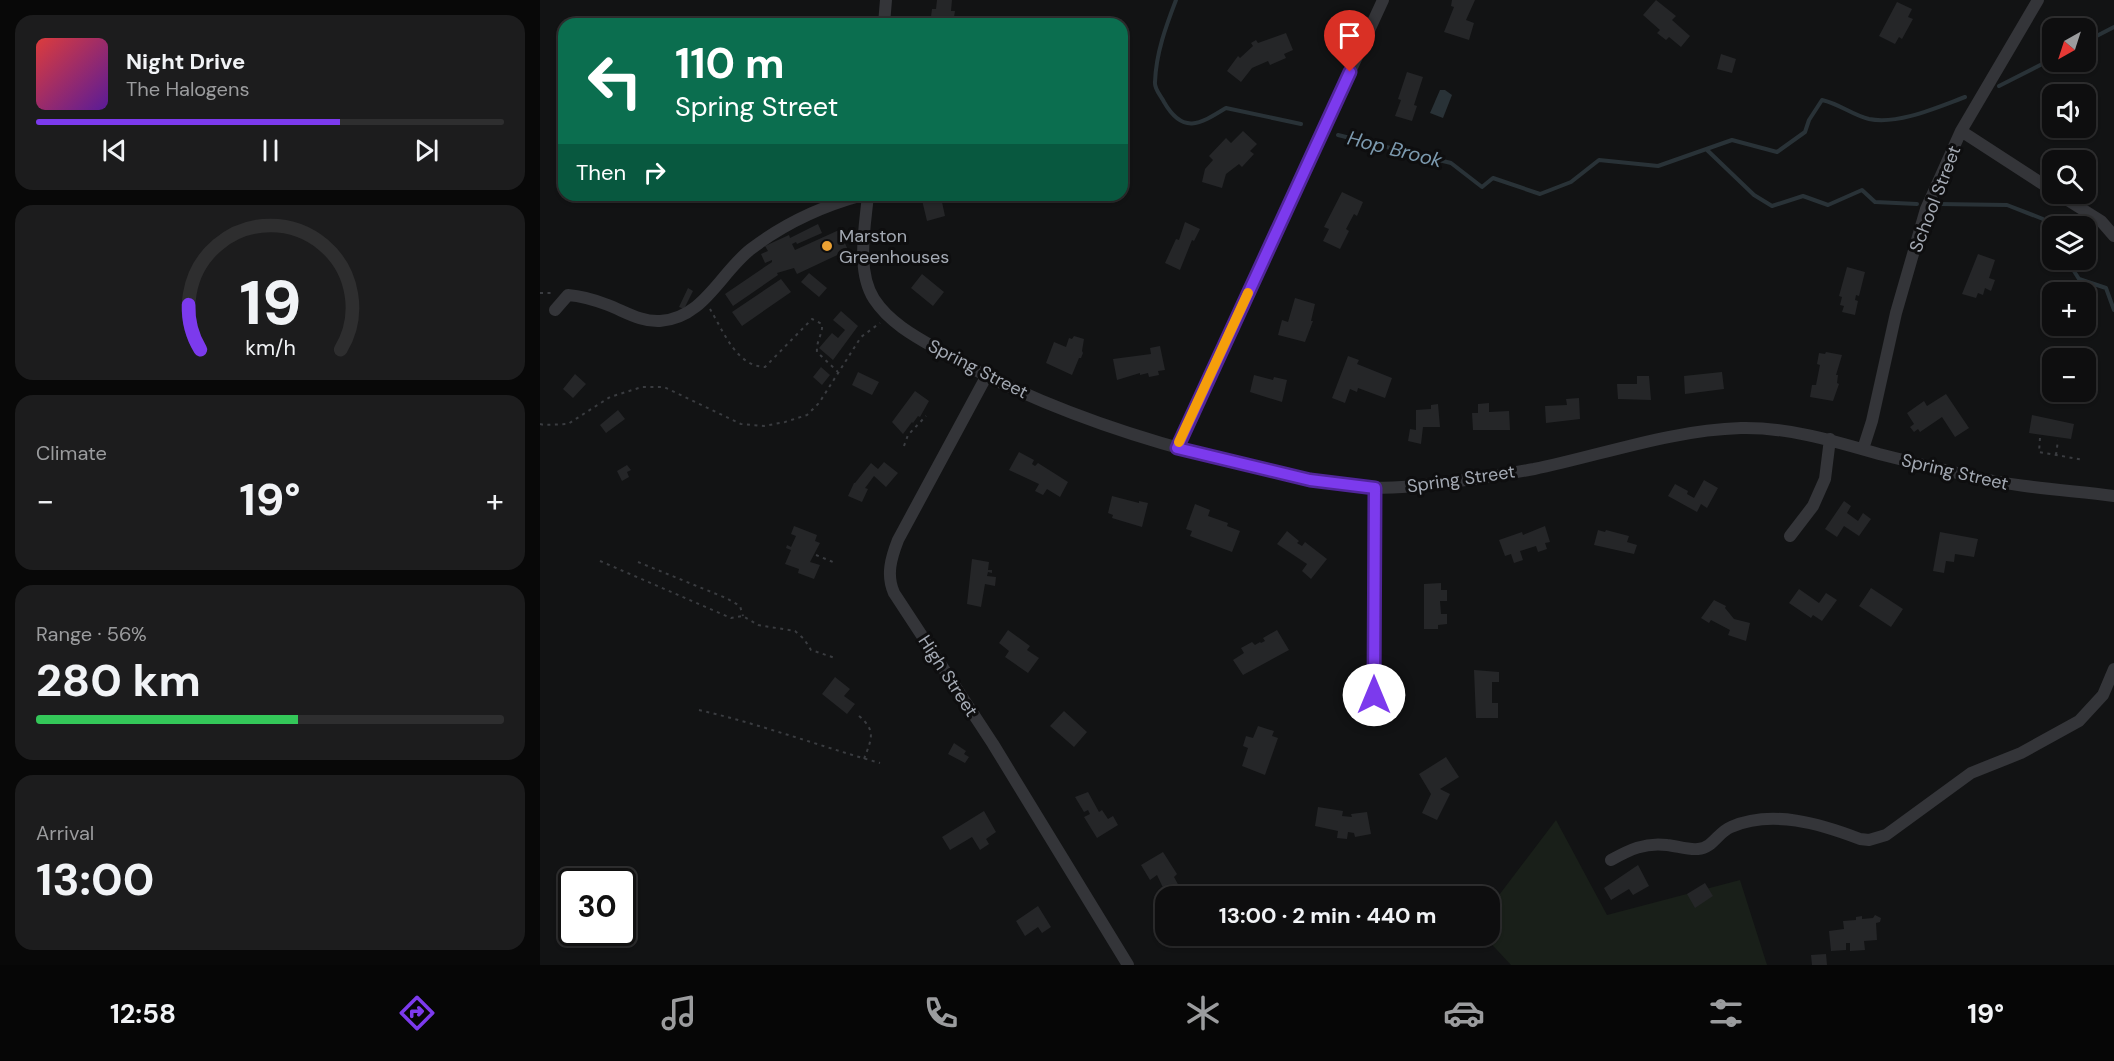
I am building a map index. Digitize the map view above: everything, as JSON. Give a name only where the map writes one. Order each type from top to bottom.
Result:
[{"type":"street","points":[[884,18],[886,0]]},
{"type":"street","points":[[1177,448],[1383,0]]},
{"type":"street","name":"School Street","points":[[1863,449],[1926,209],[1961,132],[2038,0]]},
{"type":"street","points":[[1961,132],[2042,184]]},
{"type":"street","points":[[555,310],[568,295],[581,296],[608,304],[636,318],[658,321],[681,318],[704,299],[750,250],[798,218],[841,201]]},
{"type":"street","name":"Spring Street","points":[[867,201],[864,233],[868,286],[876,302],[908,332],[986,377],[1052,404],[1177,448],[1310,480],[1375,488],[1478,479],[1630,446],[1708,431],[1742,428],[1773,430],[1830,439],[2003,484],[2114,496]]},
{"type":"street","points":[[2074,204],[2101,221],[2114,236]]},
{"type":"street","name":"High Street","points":[[986,377],[898,540],[890,562],[890,583],[893,592],[988,737],[1128,965]]},
{"type":"street","points":[[1790,536],[1813,506],[1825,479],[1830,439]]},
{"type":"street","points":[[1374,695],[1375,488]]},
{"type":"street","points":[[1611,860],[1636,846],[1661,844],[1697,849],[1709,847],[1727,828],[1761,820],[1801,820],[1826,826],[1860,839],[1869,840],[1886,835],[1971,773],[2021,753],[2079,721],[2103,695],[2114,669]]},
{"type":"path","points":[[704,299],[736,351],[748,364],[765,367],[812,319],[822,324],[823,331],[817,344],[817,352],[838,372]]},
{"type":"path","points":[[540,424],[568,424],[610,397],[642,387],[664,387],[741,424],[765,426],[785,422],[807,415],[819,403],[861,337],[890,316]]},
{"type":"path","points":[[904,446],[908,435],[926,416]]},
{"type":"path","points":[[2040,438],[2039,452],[2084,460]]},
{"type":"path","points":[[2056,455],[2058,440]]},
{"type":"path","points":[[816,555],[833,562]]},
{"type":"path","points":[[600,561],[731,618],[743,616],[758,625],[795,632],[812,650],[835,658]]},
{"type":"path","points":[[638,562],[726,598],[740,606],[743,616]]},
{"type":"path","points":[[699,710],[751,722],[789,737],[880,763]]},
{"type":"path","points":[[859,716],[867,723],[872,733],[864,759]]},
{"type":"shaded area","points":[[1440,90],[1445,90],[1452,95],[1443,118],[1430,113]]},
{"type":"shaded area","points":[[1556,820],[1607,915],[1740,880],[1767,965],[1511,965],[1493,946],[1500,946],[1500,894]]},
{"type":"building","points":[[937,0],[952,0],[951,11],[955,11],[954,17],[931,18],[932,9],[936,9]]},
{"type":"building","points":[[1452,0],[1475,0],[1466,20],[1474,23],[1469,40],[1444,32],[1454,7],[1451,6]]},
{"type":"building","points":[[1656,0],[1676,16],[1672,20],[1690,36],[1681,47],[1669,37],[1666,40],[1657,33],[1660,30],[1643,15]]},
{"type":"building","points":[[1897,2],[1912,9],[1908,17],[1913,19],[1902,39],[1899,37],[1895,44],[1879,36]]},
{"type":"building","points":[[1286,33],[1293,50],[1284,54],[1286,58],[1270,65],[1268,61],[1252,68],[1241,82],[1227,71],[1238,56],[1240,58],[1253,46],[1251,43],[1256,40],[1258,43]]},
{"type":"building","points":[[1721,54],[1736,59],[1732,73],[1717,69]]},
{"type":"building","points":[[1407,72],[1423,77],[1414,105],[1417,106],[1412,121],[1395,116]]},
{"type":"building","points":[[1243,131],[1257,144],[1250,151],[1254,154],[1242,167],[1239,164],[1226,174],[1222,188],[1202,182],[1205,169],[1213,160],[1209,156],[1226,138],[1231,143]]},
{"type":"building","points":[[1342,192],[1363,202],[1357,216],[1354,214],[1346,229],[1349,231],[1340,249],[1323,241],[1329,229],[1324,227]]},
{"type":"building","points":[[922,201],[944,201],[942,202],[945,216],[927,221]]},
{"type":"building","points":[[1185,222],[1200,229],[1194,241],[1192,240],[1180,270],[1165,263],[1176,239],[1179,240]]},
{"type":"building","points":[[818,224],[822,233],[792,244],[795,250],[839,230],[848,250],[797,274],[794,268],[777,273],[778,275],[733,306],[725,294],[772,262],[772,260],[765,263],[761,254],[768,251],[765,246],[789,235],[790,238]]},
{"type":"building","points":[[1978,254],[1995,260],[1989,278],[1995,280],[1991,291],[1985,288],[1983,295],[1978,293],[1976,298],[1962,294]]},
{"type":"building","points":[[1847,267],[1865,272],[1859,296],[1856,295],[1855,300],[1858,301],[1855,315],[1842,312],[1844,306],[1840,305],[1842,297],[1839,296]]},
{"type":"building","points":[[809,273],[827,288],[819,297],[801,282]]},
{"type":"building","points":[[922,274],[944,292],[933,306],[911,288]]},
{"type":"building","points":[[781,279],[791,292],[742,326],[732,312]]},
{"type":"building","points":[[688,288],[693,291],[684,309],[679,307]]},
{"type":"building","points":[[1295,298],[1315,304],[1311,321],[1313,321],[1305,342],[1278,335],[1282,320],[1288,322]]},
{"type":"building","points":[[841,311],[858,326],[833,360],[819,348],[832,333],[838,338],[845,330],[833,320]]},
{"type":"building","points":[[1074,336],[1084,339],[1083,353],[1072,375],[1046,363],[1054,342],[1066,347],[1069,338],[1072,339]]},
{"type":"building","points":[[1160,346],[1165,370],[1158,371],[1159,375],[1149,377],[1148,373],[1140,375],[1140,373],[1117,380],[1113,359],[1151,354],[1150,348]]},
{"type":"building","points":[[1826,352],[1842,355],[1836,375],[1838,375],[1837,383],[1839,384],[1833,401],[1810,397],[1812,385],[1816,385],[1820,365],[1817,364],[1819,353],[1825,354]]},
{"type":"building","points":[[1348,356],[1359,360],[1357,364],[1392,378],[1385,398],[1358,388],[1357,392],[1350,389],[1345,403],[1332,398]]},
{"type":"building","points":[[821,367],[830,375],[822,385],[813,377]]},
{"type":"building","points":[[858,372],[879,382],[872,395],[852,385]]},
{"type":"building","points":[[1722,372],[1724,389],[1685,394],[1684,376]]},
{"type":"building","points":[[575,374],[586,384],[573,398],[563,389]]},
{"type":"building","points":[[1254,375],[1273,380],[1274,377],[1287,380],[1282,402],[1250,392]]},
{"type":"building","points":[[1637,376],[1649,376],[1651,400],[1618,399],[1617,384],[1637,384]]},
{"type":"building","points":[[915,391],[929,401],[920,417],[918,416],[912,422],[903,434],[892,422]]},
{"type":"building","points":[[1946,394],[1969,428],[1955,437],[1942,417],[1920,432],[1918,429],[1914,432],[1910,427],[1914,424],[1907,413],[1924,401],[1927,406]]},
{"type":"building","points":[[1579,398],[1580,419],[1546,423],[1545,406],[1567,405],[1566,399]]},
{"type":"building","points":[[1489,403],[1489,412],[1509,411],[1510,430],[1473,430],[1472,413],[1478,413],[1478,404]]},
{"type":"building","points":[[1438,404],[1440,427],[1423,427],[1421,444],[1408,441],[1410,429],[1416,430],[1416,410],[1431,409],[1431,405]]},
{"type":"building","points":[[618,410],[625,419],[606,433],[600,425]]},
{"type":"building","points":[[2032,415],[2074,424],[2071,439],[2029,433]]},
{"type":"building","points":[[1019,452],[1034,460],[1032,464],[1035,466],[1038,463],[1068,482],[1060,497],[1047,489],[1043,495],[1035,491],[1039,484],[1009,470]]},
{"type":"building","points":[[884,462],[898,473],[886,487],[874,476],[865,488],[868,489],[862,502],[848,496],[854,483],[871,463],[878,469]]},
{"type":"building","points":[[627,465],[631,470],[627,472],[629,477],[622,481],[617,471]]},
{"type":"building","points":[[1704,480],[1718,488],[1707,508],[1701,504],[1697,512],[1668,496],[1675,484],[1688,491],[1687,494],[1694,498]]},
{"type":"building","points":[[1112,496],[1148,503],[1142,527],[1112,518],[1113,515],[1108,513]]},
{"type":"building","points":[[1844,501],[1851,506],[1847,513],[1858,521],[1863,513],[1871,519],[1859,536],[1844,526],[1837,537],[1825,529]]},
{"type":"building","points":[[1195,504],[1210,510],[1208,516],[1228,523],[1227,526],[1240,531],[1232,552],[1190,536],[1192,531],[1186,529]]},
{"type":"building","points":[[794,526],[817,535],[815,541],[820,543],[810,562],[820,565],[814,579],[798,573],[799,569],[785,564],[791,550],[786,548],[787,545],[791,547],[796,536],[791,534]]},
{"type":"building","points":[[1545,526],[1550,542],[1545,543],[1547,549],[1538,552],[1536,546],[1520,551],[1523,560],[1514,563],[1511,554],[1505,556],[1499,540],[1522,532],[1523,535]]},
{"type":"building","points":[[1598,530],[1629,536],[1627,542],[1637,545],[1634,554],[1594,545]]},
{"type":"building","points":[[1287,531],[1299,541],[1297,543],[1302,546],[1305,542],[1327,559],[1311,579],[1302,571],[1307,564],[1277,544]]},
{"type":"building","points":[[1940,532],[1978,539],[1974,557],[1955,554],[1954,562],[1946,561],[1944,573],[1933,571]]},
{"type":"building","points":[[972,559],[989,562],[988,570],[992,570],[992,573],[988,572],[987,576],[996,577],[995,586],[985,584],[981,607],[967,604]]},
{"type":"building","points":[[1441,583],[1441,590],[1447,590],[1447,601],[1440,601],[1441,614],[1447,614],[1447,624],[1438,625],[1438,629],[1424,629],[1424,584]]},
{"type":"building","points":[[1871,588],[1903,609],[1891,627],[1859,606]]},
{"type":"building","points":[[1799,589],[1819,603],[1826,593],[1837,600],[1822,621],[1813,615],[1811,618],[1789,603]]},
{"type":"building","points":[[1714,600],[1726,606],[1725,608],[1734,619],[1750,623],[1746,641],[1728,635],[1730,630],[1711,620],[1709,623],[1701,618]]},
{"type":"building","points":[[1008,630],[1030,646],[1027,650],[1039,658],[1028,673],[1005,657],[1009,651],[999,643]]},
{"type":"building","points":[[1277,630],[1289,650],[1243,675],[1233,660],[1244,653],[1241,648],[1252,642],[1255,645],[1265,641],[1263,638]]},
{"type":"building","points":[[1474,670],[1499,672],[1499,682],[1492,682],[1492,703],[1498,703],[1498,718],[1476,718]]},
{"type":"building","points":[[835,677],[850,689],[844,696],[855,704],[847,714],[822,694]]},
{"type":"building","points":[[1064,711],[1087,732],[1074,747],[1050,726]]},
{"type":"building","points":[[1258,726],[1274,731],[1272,736],[1278,738],[1265,775],[1242,766],[1248,748],[1243,746],[1246,736],[1253,738]]},
{"type":"building","points":[[954,743],[966,751],[964,754],[969,757],[965,763],[948,754]]},
{"type":"building","points":[[1446,757],[1459,777],[1440,789],[1450,794],[1437,820],[1422,813],[1431,794],[1419,774]]},
{"type":"building","points":[[1088,792],[1099,812],[1102,810],[1108,819],[1113,816],[1118,825],[1097,838],[1084,817],[1090,814],[1088,810],[1084,812],[1075,797]]},
{"type":"building","points":[[1318,807],[1343,811],[1342,816],[1352,817],[1351,814],[1367,812],[1371,834],[1355,837],[1354,833],[1348,832],[1347,839],[1337,838],[1338,831],[1315,826]]},
{"type":"building","points":[[984,811],[996,832],[986,839],[989,844],[980,850],[972,837],[950,850],[942,837]]},
{"type":"building","points":[[1163,852],[1177,874],[1174,877],[1179,886],[1162,886],[1157,875],[1150,880],[1141,865]]},
{"type":"building","points":[[1638,865],[1649,886],[1633,895],[1629,889],[1611,900],[1604,888]]},
{"type":"building","points":[[1705,883],[1713,896],[1695,908],[1687,894]]},
{"type":"building","points":[[1038,906],[1051,927],[1042,933],[1038,927],[1025,936],[1016,921]]},
{"type":"building","points":[[1875,915],[1881,918],[1880,922],[1876,923],[1877,940],[1864,941],[1865,950],[1850,951],[1850,943],[1846,943],[1846,950],[1831,951],[1829,931],[1844,929],[1843,921],[1856,920],[1856,917],[1862,916],[1862,919],[1873,918]]},
{"type":"building","points":[[1826,954],[1827,965],[1812,965],[1811,955]]},
{"type":"waterway","name":"Hop Brook","points":[[1176,0],[1159,50],[1155,85],[1171,112],[1178,119],[1185,123],[1200,122],[1226,108],[1301,124]]},
{"type":"waterway","name":"Hop Brook","points":[[2096,36],[2114,27]]},
{"type":"waterway","name":"Hop Brook","points":[[1999,86],[2042,64]]},
{"type":"waterway","name":"Hop Brook","points":[[1338,135],[1451,163],[1482,187],[1493,178],[1540,194],[1571,182],[1599,160],[1658,166],[1732,140],[1777,152],[1805,132],[1809,120],[1822,100],[1869,119],[1892,120],[1918,114],[1965,97]]},
{"type":"waterway","points":[[1706,149],[1754,195],[1772,206],[1803,196],[1828,205],[1862,190],[1875,202],[1917,204]]},
{"type":"waterway","points":[[1939,204],[2007,205],[2042,219]]},
{"type":"waterway","points":[[2073,270],[2079,279],[2106,288],[2114,310]]},
{"type":"slow traffic","points":[[1179,442],[1248,293]]},
{"type":"place","name":"Marston Greenhouses","points":[[827,246]]},
{"type":"route","points":[[1350,72],[1177,448],[1310,480],[1375,488],[1374,695]]}]
